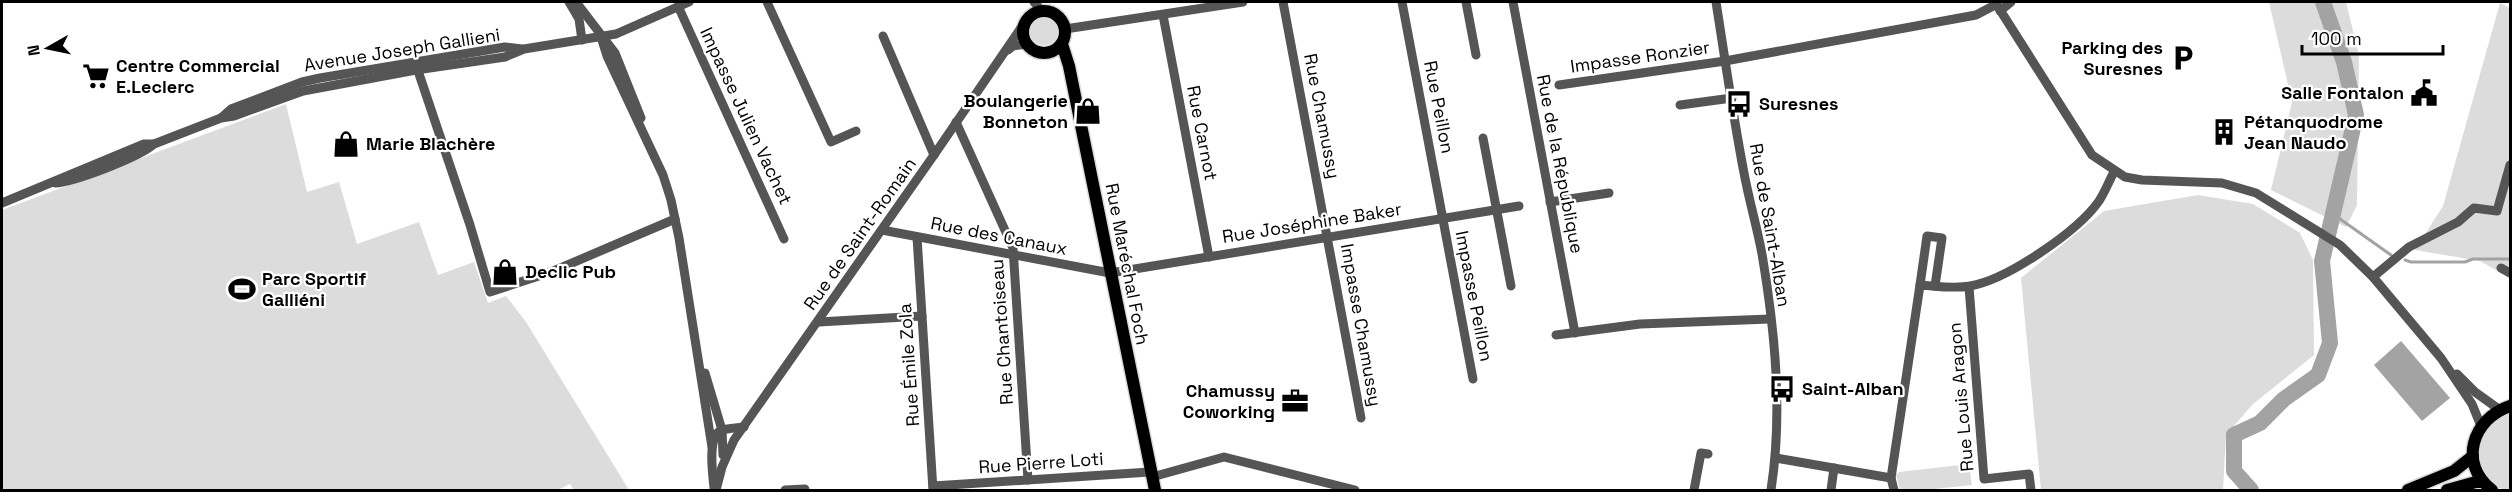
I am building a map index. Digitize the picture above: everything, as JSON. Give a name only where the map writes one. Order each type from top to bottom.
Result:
[{"type":"main road","points":[[1038,6],[1056,8],[1065,29],[1062,44],[1053,51],[1043,53],[1035,51],[1027,44],[1023,35],[1025,22],[1038,6]]},
{"type":"main road","name":"Rue Maréchal Foch","points":[[1062,44],[1069,66],[1155,490]]},
{"type":"main road","points":[[2487,486],[2476,470],[2473,445],[2481,426],[2505,408]]},
{"type":"main road","points":[[2408,490],[2454,471],[2473,456]]},
{"type":"main road","points":[[2447,490],[2476,482],[2487,486]]},
{"type":"street","points":[[569,2],[579,19],[582,40]]},
{"type":"street","points":[[576,2],[615,53],[631,88],[653,155],[663,175],[675,219],[697,350],[722,467]]},
{"type":"street","name":"Avenue Joseph Gallieni","points":[[2,203],[55,183],[66,183],[146,151],[154,144],[221,118],[231,110],[302,82],[415,66],[505,47],[524,49],[616,34],[689,2]]},
{"type":"street","points":[[767,2],[831,142],[856,131]]},
{"type":"street","points":[[1065,29],[1244,2]]},
{"type":"street","name":"Rue Chamussy","points":[[1283,2],[1328,237]]},
{"type":"street","name":"Rue Peillon","points":[[1402,2],[1443,219]]},
{"type":"street","points":[[1466,2],[1476,55]]},
{"type":"street","name":"Rue de la République","points":[[1513,2],[1575,333]]},
{"type":"street","name":"Rue de Saint-Alban","points":[[1716,2],[1744,175],[1762,253],[1770,319],[1776,374],[1776,458],[1771,490]]},
{"type":"street","name":"Impasse Ronzier","points":[[1559,85],[1725,61],[1976,15],[1997,5],[2011,2]]},
{"type":"street","points":[[1997,5],[2091,155],[2125,177],[2142,180],[2222,183],[2256,193],[2313,227],[2340,245],[2373,276],[2441,358],[2475,392],[2505,408]]},
{"type":"street","name":"Impasse Julien Vachet","points":[[678,6],[783,239]]},
{"type":"street","name":"Rue Carnot","points":[[1163,15],[1209,256]]},
{"type":"street","name":"Rue de Saint-Romain","points":[[715,490],[722,467],[735,440],[1025,22]]},
{"type":"street","points":[[883,36],[934,155]]},
{"type":"street","name":"Rue de Saint-Romain","points":[[1000,59],[1013,46],[1027,44]]},
{"type":"street","points":[[415,66],[490,292],[551,272],[675,219]]},
{"type":"street","points":[[1680,105],[1732,98]]},
{"type":"street","name":"Rue Chantoiseau","points":[[956,122],[1015,256],[1028,480]]},
{"type":"street","points":[[1483,138],[1510,286]]},
{"type":"street","points":[[2373,276],[2409,247],[2458,222],[2474,208],[2497,211],[2511,165]]},
{"type":"street","points":[[1920,285],[1969,287],[2002,275],[2030,260],[2079,222],[2098,201],[2114,172]]},
{"type":"street","points":[[1550,202],[1609,193]]},
{"type":"street","name":"Rue Joséphine Baker","points":[[1110,273],[1519,206]]},
{"type":"street","name":"Impasse Peillon","points":[[1443,219],[1473,379]]},
{"type":"street","name":"Rue des Canaux","points":[[882,230],[1110,273]]},
{"type":"street","points":[[1894,490],[1892,478],[1927,236],[1942,238],[1935,286]]},
{"type":"street","name":"Rue Émile Zola","points":[[917,237],[933,488]]},
{"type":"street","name":"Impasse Chamussy","points":[[1328,237],[1361,418]]},
{"type":"street","points":[[2501,268],[2511,273]]},
{"type":"street","name":"Rue Louis Aragon","points":[[1969,287],[1984,479],[2029,474],[2031,490]]},
{"type":"street","points":[[819,322],[922,316]]},
{"type":"street","points":[[1556,335],[1640,324],[1770,319]]},
{"type":"street","points":[[2441,358],[2472,404],[2481,426]]},
{"type":"street","points":[[717,438],[744,427]]},
{"type":"street","points":[[717,438],[735,440]]},
{"type":"street","name":"Rue de Saint-Romain","points":[[715,490],[717,438]]},
{"type":"street","points":[[1695,490],[1701,453],[1708,454]]},
{"type":"street","name":"Rue Pierre Loti","points":[[933,488],[1028,480],[1151,475],[1224,457],[1355,490]]},
{"type":"street","points":[[1776,458],[1892,478]]},
{"type":"street","points":[[1831,490],[1834,468]]},
{"type":"street","points":[[785,490],[806,489]]},
{"type":"shaded area","points":[[2269,2],[2346,2],[2359,55],[2357,205],[2346,227],[2271,190],[2292,102]]},
{"type":"shaded area","points":[[2500,3],[2510,8],[2510,278],[2480,261],[2415,250],[2443,206]]},
{"type":"shaded area","points":[[1044,17],[1054,21],[1058,31],[1054,41],[1044,45],[1034,41],[1030,31],[1034,21]]},
{"type":"shaded area","name":"Parc Sportif Galliéni","points":[[286,104],[307,192],[339,182],[357,244],[419,222],[438,275],[474,262],[488,303],[506,296],[526,322],[629,490],[574,490],[570,484],[558,490],[2,490],[2,210]]},
{"type":"shaded area","points":[[2198,195],[2253,204],[2300,233],[2313,260],[2314,355],[2253,404],[2226,435],[2223,490],[2041,490],[2021,278],[2104,211]]},
{"type":"shaded area","points":[[2401,341],[2450,398],[2422,421],[2374,365]]},
{"type":"shaded area","points":[[2510,411],[2510,490],[2501,489],[2488,480],[2480,465],[2478,447],[2482,433],[2488,425]]},
{"type":"shaded area","points":[[1969,464],[1972,485],[1900,490],[1896,475],[1899,472]]},
{"type":"waterway","points":[[2251,490],[2234,471],[2234,435],[2260,423],[2284,399],[2318,375],[2330,343],[2322,261],[2356,115],[2344,62],[2323,2]]},
{"type":"waterway","points":[[2333,214],[2391,255]]},
{"type":"waterway","points":[[2405,260],[2465,262],[2473,259],[2510,259]]},
{"type":"place","name":"Parking des Suresnes","points":[[2183,58]]},
{"type":"place","name":"Centre Commercial E.Leclerc","points":[[96,76]]},
{"type":"place","name":"Salle Fontalon","points":[[2424,93]]},
{"type":"place","name":"Suresnes","points":[[1739,104]]},
{"type":"place","name":"Boulangerie Bonneton","points":[[1088,111]]},
{"type":"place","name":"Pétanquodrome Jean Naudo","points":[[2224,132]]},
{"type":"place","name":"Marie Blachère","points":[[346,144]]},
{"type":"place","name":"Declic Pub","points":[[505,272]]},
{"type":"place","name":"Parc Sportif Galliéni","points":[[242,289]]},
{"type":"place","name":"Saint-Alban","points":[[1782,389]]},
{"type":"place","name":"Chamussy Coworking","points":[[1295,401]]}]
